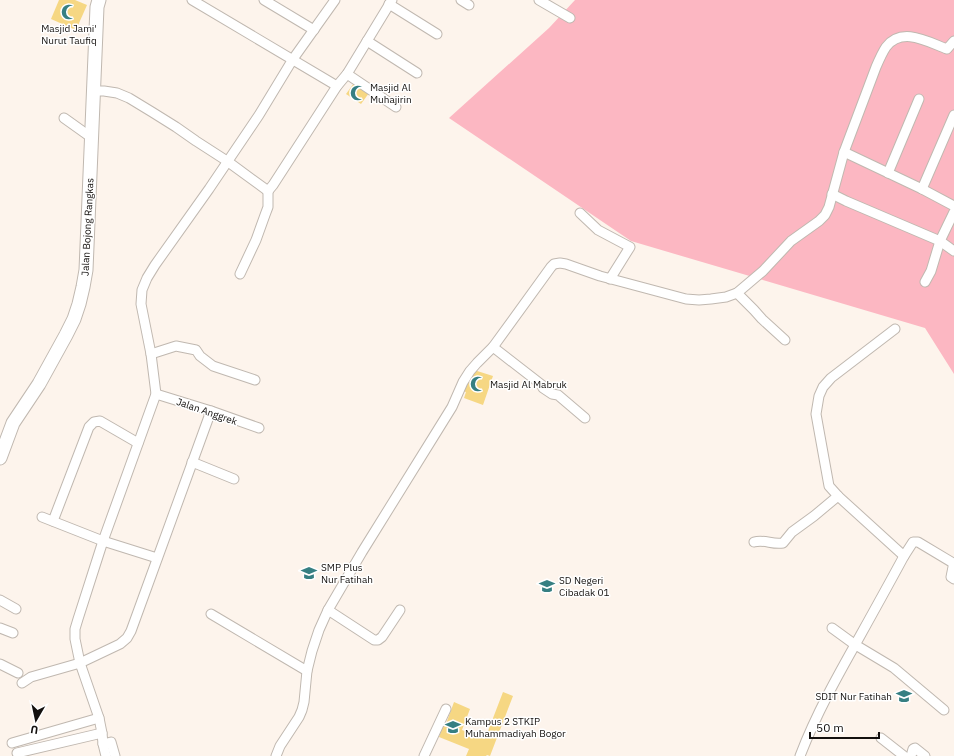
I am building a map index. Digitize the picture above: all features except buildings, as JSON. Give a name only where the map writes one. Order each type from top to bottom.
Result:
[{"type":"main road","name":"Jalan Bojong Rangkas","points":[[0,458],[13,423],[39,384],[74,319],[83,287],[86,270],[97,7],[99,0]]},
{"type":"street","points":[[192,0],[337,86]]},
{"type":"street","points":[[264,0],[314,30]]},
{"type":"street","points":[[106,756],[99,718],[80,663],[75,639],[75,629],[103,541],[156,394],[151,354],[141,304],[142,290],[155,265],[209,189],[259,115],[293,60],[336,0]]},
{"type":"street","points":[[461,0],[469,6]]},
{"type":"street","points":[[539,0],[570,18]]},
{"type":"street","points":[[240,274],[256,240],[268,207],[268,191],[337,86],[347,74],[390,2],[437,34]]},
{"type":"street","points":[[276,756],[280,746],[302,710],[307,671],[316,639],[328,610],[366,545],[452,407],[463,382],[470,371],[493,347],[551,267],[554,264],[566,264],[610,279],[674,296],[700,300],[726,297],[737,292],[763,271],[791,241],[825,215],[829,207],[844,152],[880,57],[886,47],[894,39],[903,36],[913,36],[951,51],[954,41]]},
{"type":"street","points":[[367,41],[417,73]]},
{"type":"street","points":[[347,74],[396,107]]},
{"type":"street","points":[[93,91],[117,93],[129,98],[158,115],[227,161],[268,191]]},
{"type":"street","points":[[888,173],[919,99]]},
{"type":"street","points":[[922,189],[954,115]]},
{"type":"street","points":[[64,118],[92,138]]},
{"type":"street","points":[[844,152],[954,206]]},
{"type":"street","points":[[832,194],[940,241],[954,252]]},
{"type":"street","points":[[925,282],[931,271],[940,241],[954,212]]},
{"type":"street","points":[[580,213],[598,230],[630,247],[610,279]]},
{"type":"street","points":[[737,292],[762,320],[785,340]]},
{"type":"street","points":[[895,329],[831,378],[823,387],[818,396],[816,414],[829,486],[904,556]]},
{"type":"street","points":[[151,354],[176,346],[196,350],[200,356],[213,366],[256,380]]},
{"type":"street","points":[[493,347],[542,385],[543,388],[552,394],[557,394],[585,418]]},
{"type":"street","name":"Jalan Anggrek","points":[[156,394],[259,428]]},
{"type":"street","points":[[22,684],[31,676],[80,663],[120,644],[127,638],[131,631],[211,411]]},
{"type":"street","points":[[53,521],[89,427],[94,422],[100,421],[138,443]]},
{"type":"street","points":[[192,462],[234,479]]},
{"type":"street","points":[[754,542],[759,541],[777,544],[784,543],[792,532],[838,496]]},
{"type":"street","points":[[42,517],[103,541],[157,558]]},
{"type":"street","points":[[800,756],[813,724],[854,644],[913,542],[918,542],[953,563],[951,577],[954,579]]},
{"type":"street","points":[[0,600],[16,609]]},
{"type":"street","points":[[328,610],[374,640],[378,640],[382,637],[400,610]]},
{"type":"street","points":[[211,614],[307,671]]},
{"type":"street","points":[[0,628],[13,633]]},
{"type":"street","points":[[832,628],[854,644],[894,668],[944,710]]},
{"type":"street","points":[[0,664],[18,673]]},
{"type":"street","points":[[424,756],[446,709]]},
{"type":"street","points":[[12,743],[99,718]]},
{"type":"street","points":[[17,753],[102,733]]},
{"type":"street","points":[[881,738],[904,756]]},
{"type":"street","points":[[103,744],[111,742],[115,756]]},
{"type":"street","points":[[911,756],[913,749],[915,748],[925,756]]},
{"type":"shaded area","points":[[575,0],[954,0],[954,374],[925,328],[631,241],[449,118],[549,28]]},
{"type":"place","name":"Masjid Jami' Nurut Taufiq","points":[[69,12]]},
{"type":"place","name":"Masjid Al Muhajirin","points":[[358,93]]},
{"type":"place","name":"Masjid Al Mabruk","points":[[478,384]]},
{"type":"place","name":"SMP Plus Nur Fatihah","points":[[309,573]]},
{"type":"place","name":"SD Negeri Cibadak 01","points":[[547,586]]},
{"type":"place","name":"SDIT Nur Fatihah","points":[[904,696]]},
{"type":"place","name":"Kampus 2 STKIP Muhammadiyah Bogor","points":[[453,727]]}]
